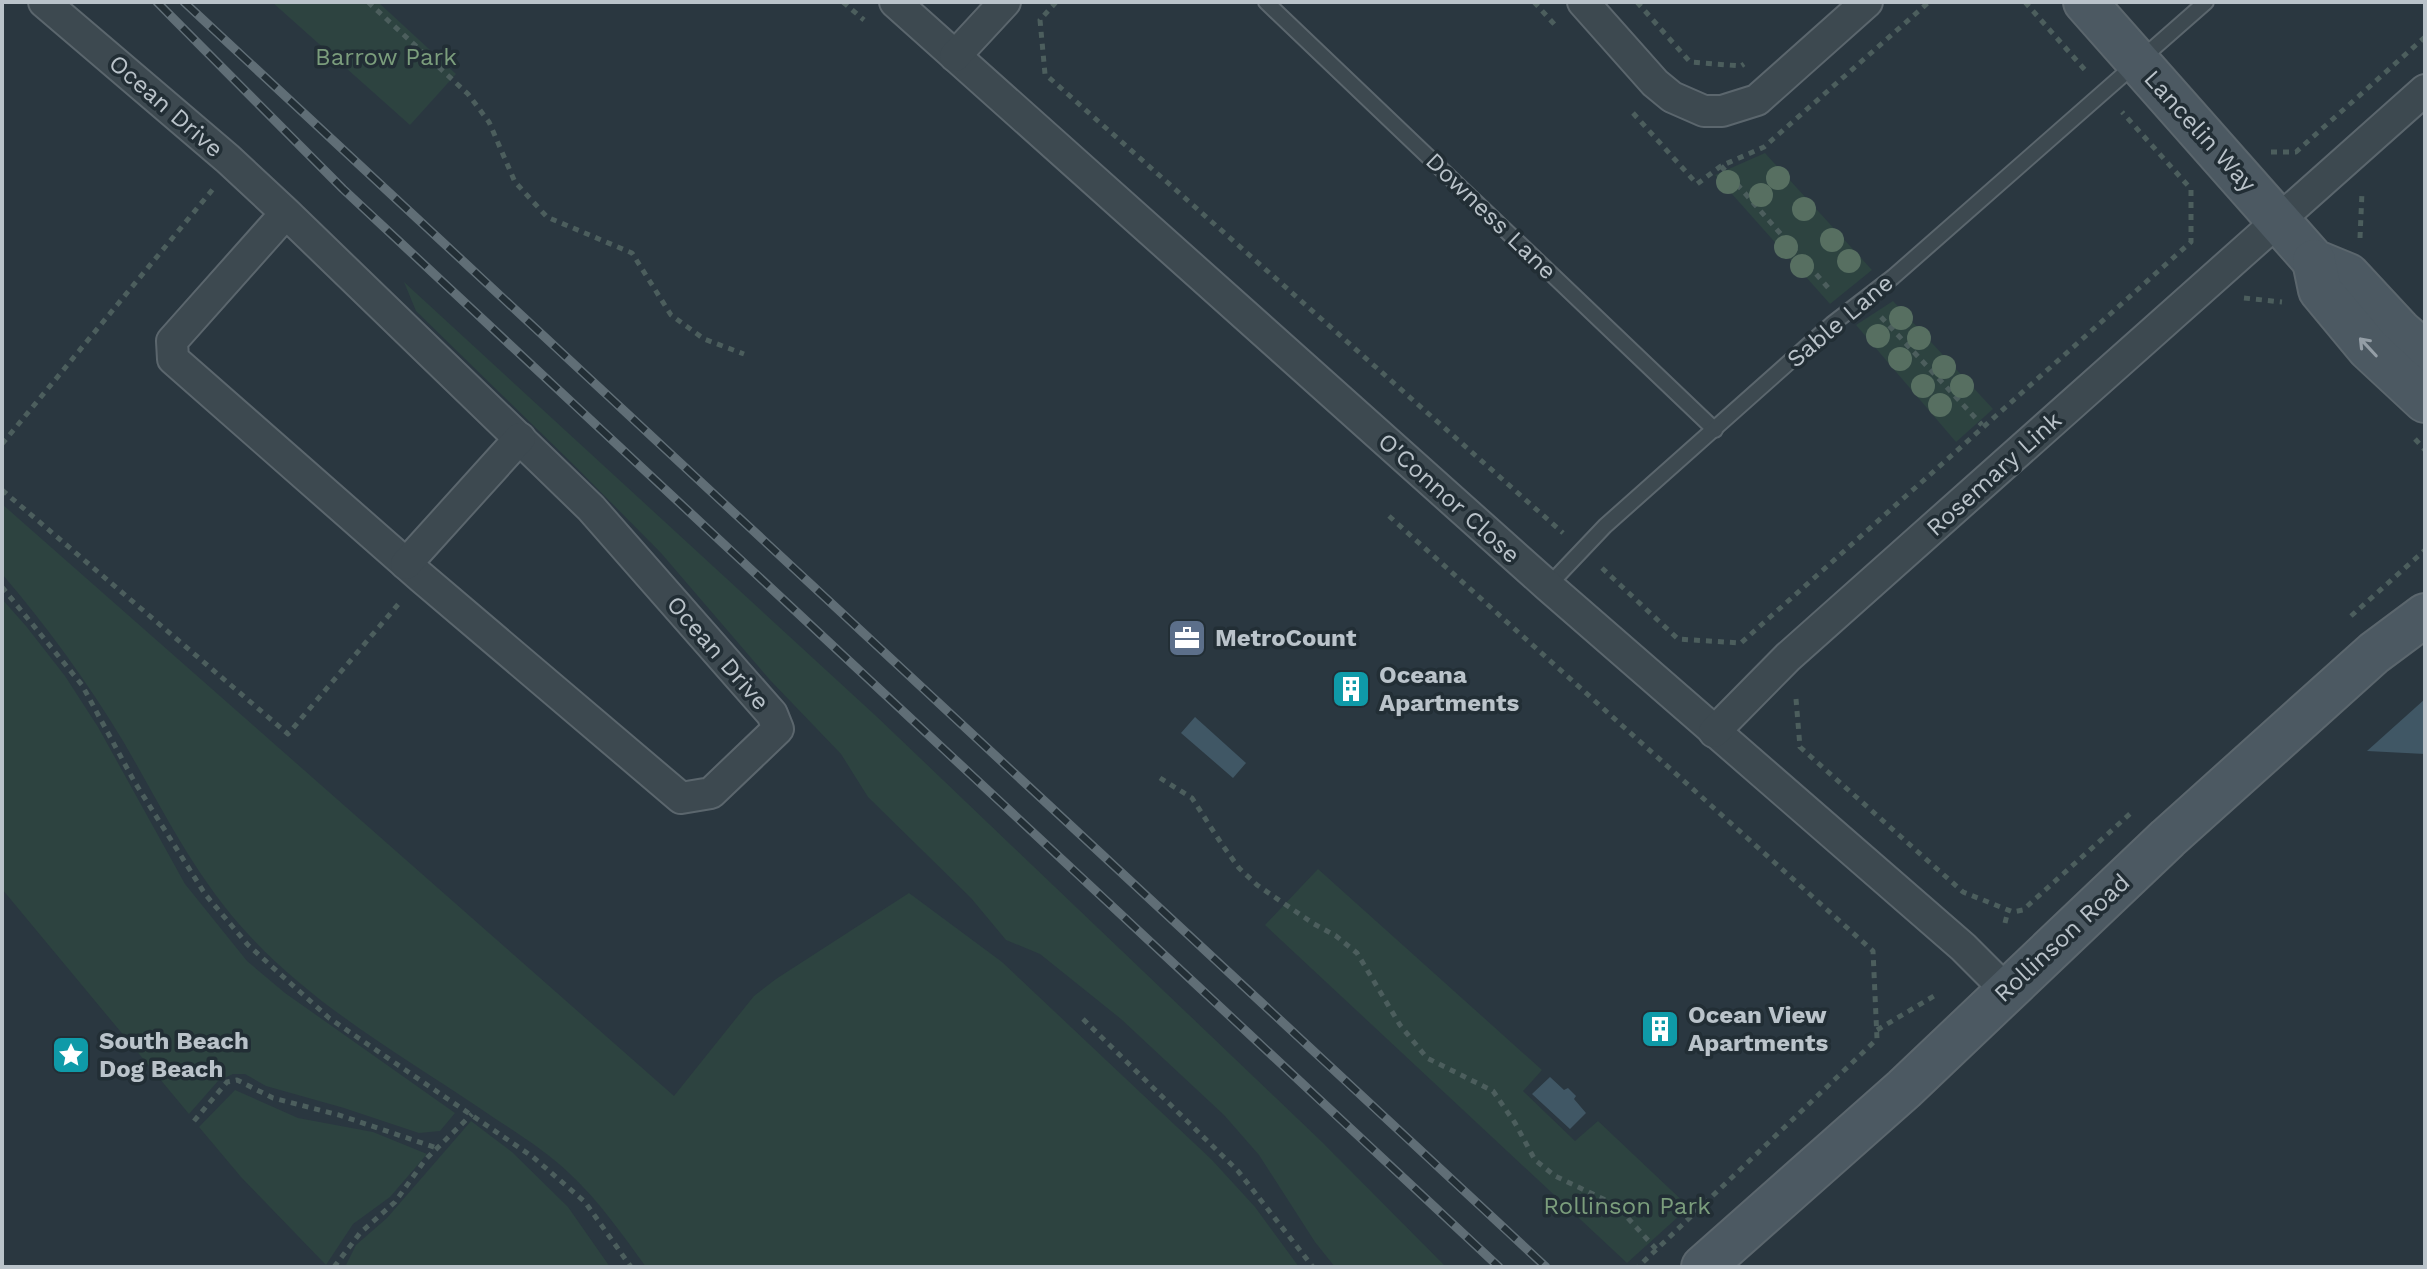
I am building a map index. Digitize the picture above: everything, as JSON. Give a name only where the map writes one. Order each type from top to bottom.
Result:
[{"type":"street","name":"Ocean Drive","points":[[44,2],[228,159],[286,213],[520,438],[601,520],[772,714],[778,729],[711,793],[681,798],[414,571],[173,359],[172,341],[286,213]]},
{"type":"street","name":"O'Connor Close","points":[[895,2],[1548,586],[1963,947],[2006,990]]},
{"type":"street","points":[[955,56],[1005,2]]},
{"type":"street","points":[[1583,2],[1655,83],[1672,97],[1704,111],[1722,111],[1757,100],[1867,2]]},
{"type":"street","name":"Lancelin Way","points":[[2085,2],[2314,261],[2348,275],[2425,353]]},
{"type":"street","name":"Rosemary Link","points":[[1714,732],[1788,657],[2425,90]]},
{"type":"street","name":"Lancelin Way","points":[[2314,261],[2320,290],[2369,349],[2425,401]]},
{"type":"street","points":[[414,571],[520,438]]},
{"type":"street","name":"Rollinson Road","points":[[1703,1267],[1883,1108],[2168,838],[2352,674],[2425,615]]},
{"type":"lane","name":"Downess Lane","points":[[1266,2],[1715,430]]},
{"type":"lane","name":"Sable Lane","points":[[1548,586],[1605,526],[1832,324],[1893,277],[2206,2]]},
{"type":"path","points":[[368,2],[468,94],[489,122],[515,182],[547,217],[632,253],[671,315],[704,339],[744,354]]},
{"type":"path","points":[[1056,2],[1040,20],[1045,74],[1565,535]]},
{"type":"path","points":[[1637,2],[1690,62],[1741,66],[1752,57]]},
{"type":"path","points":[[2025,2],[2085,70]]},
{"type":"path","points":[[2261,142],[2270,152],[2296,152],[2425,37]]},
{"type":"path","points":[[1602,568],[1678,639],[1741,643],[1982,425],[2191,242],[2191,189],[2122,112]]},
{"type":"path","points":[[2,444],[212,192],[228,159]]},
{"type":"path","points":[[1721,166],[1838,298]]},
{"type":"path","points":[[2359,247],[2361,193],[2372,183]]},
{"type":"path","points":[[1877,313],[1982,425]]},
{"type":"path","points":[[2,490],[288,734],[414,571]]},
{"type":"path","points":[[1389,516],[1873,951],[1877,1039],[1638,1267]]},
{"type":"path","points":[[2342,624],[2425,550]]},
{"type":"path","points":[[2,587],[82,685],[134,781],[205,894],[248,945],[329,1018],[533,1157],[585,1202],[631,1267]]},
{"type":"path","points":[[1789,693],[1797,699],[1800,747],[1963,892],[2008,911],[2023,910],[2141,804]]},
{"type":"path","points":[[1160,778],[1192,798],[1239,868],[1257,885],[1357,953],[1400,1025],[1427,1058],[1493,1091],[1535,1160],[1555,1176],[1616,1205],[1656,1249]]},
{"type":"path","points":[[2005,923],[2008,911]]},
{"type":"path","points":[[1876,1031],[1934,996]]},
{"type":"path","points":[[1083,1019],[1238,1171],[1313,1267]]},
{"type":"path","points":[[194,1121],[227,1082],[237,1080],[273,1098],[339,1115],[437,1148]]},
{"type":"path","points":[[334,1267],[360,1233],[395,1202],[425,1160],[472,1114]]},
{"type":"green space","name":"Barrow Park","points":[[272,2],[378,2],[456,74],[410,125]]},
{"type":"green space","points":[[1765,153],[1872,270],[1830,304],[1715,175]]},
{"type":"green space","points":[[404,282],[876,716],[1322,1142],[1446,1267],[1335,1267],[1315,1242],[1259,1155],[1224,1115],[1121,1019],[1040,954],[1006,940],[971,898],[868,797],[841,754],[770,680],[661,553],[416,311]]},
{"type":"green space","points":[[1893,301],[1993,409],[1956,442],[1856,325]]},
{"type":"green space","points":[[2,504],[674,1096],[754,996],[909,893],[1002,962],[1212,1160],[1255,1207],[1299,1267],[646,1267],[600,1206],[559,1164],[330,1007],[274,960],[229,912],[180,841],[96,698],[51,634],[2,574]]},
{"type":"green space","points":[[2,599],[65,676],[98,727],[185,884],[247,961],[285,993],[455,1113],[440,1131],[419,1133],[266,1086],[245,1074],[233,1074],[218,1081],[189,1114],[2,889]]},
{"type":"green space","name":"Rollinson Park","points":[[1318,869],[1542,1070],[1523,1091],[1575,1141],[1598,1121],[1689,1207],[1627,1263],[1265,925]]},
{"type":"green space","points":[[235,1090],[298,1118],[373,1132],[427,1154],[390,1197],[353,1224],[326,1265],[241,1177],[199,1127]]},
{"type":"green space","points":[[471,1121],[512,1152],[568,1207],[610,1267],[345,1267],[356,1245],[387,1218]]},
{"type":"water","points":[[2425,699],[2425,754],[2367,751]]},
{"type":"water","points":[[1195,717],[1246,763],[1233,778],[1181,733]]},
{"type":"water","points":[[1550,1077],[1576,1096],[1574,1099],[1586,1113],[1570,1129],[1532,1094]]},
{"type":"railway","points":[[157,2],[343,189],[1499,1267]]},
{"type":"railway","points":[[184,2],[1546,1267]]},
{"type":"place","name":"MetroCount","points":[[1187,638]]},
{"type":"place","name":"Oceana Apartments","points":[[1351,689]]},
{"type":"place","name":"Ocean View Apartments","points":[[1660,1029]]},
{"type":"place","name":"South Beach Dog Beach","points":[[71,1055]]}]
